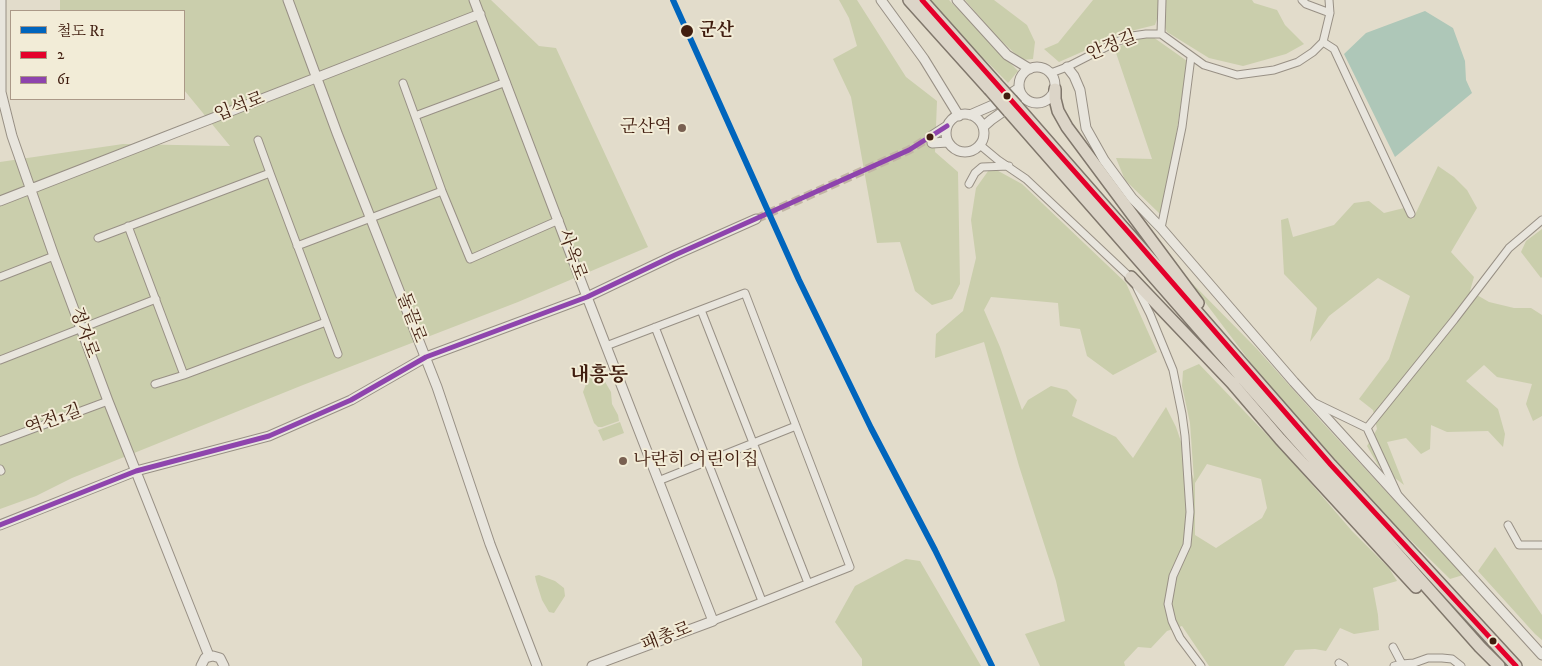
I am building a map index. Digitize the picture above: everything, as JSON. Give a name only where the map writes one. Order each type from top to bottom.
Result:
[{"type":"highway","points":[[909,0],[992,86],[1017,106],[1371,510],[1516,666]]},
{"type":"highway","points":[[922,0],[992,86]]},
{"type":"highway","points":[[1055,90],[1058,111],[1067,128],[1250,372]]},
{"type":"highway","points":[[1017,106],[1292,436],[1499,666]]},
{"type":"highway","points":[[1131,277],[1188,335],[1280,439],[1447,620],[1480,646]]},
{"type":"street","name":"정자로","points":[[1,0],[0,92],[12,136],[108,401],[209,656]]},
{"type":"street","name":"돌끝로","points":[[288,0],[337,133],[426,358],[490,544],[537,666]]},
{"type":"street","name":"사옥로","points":[[474,0],[713,620]]},
{"type":"street","points":[[881,0],[924,59],[959,116]]},
{"type":"street","points":[[957,0],[1007,55],[1030,68],[1041,67],[1051,73],[1054,78],[1055,90],[1053,95],[1043,103],[1017,106],[991,120],[983,127]]},
{"type":"street","points":[[1161,34],[1162,0]]},
{"type":"street","points":[[1302,0],[1306,4],[1330,13]]},
{"type":"street","points":[[1329,0],[1330,13],[1323,42],[1334,49],[1411,214]]},
{"type":"street","name":"입석로","points":[[0,201],[480,14]]},
{"type":"street","name":"안정길","points":[[1051,73],[1132,36],[1161,34],[1204,65],[1237,75],[1274,70],[1298,62],[1313,52],[1323,42]]},
{"type":"street","points":[[1161,228],[1182,126],[1191,57]]},
{"type":"street","points":[[1066,67],[1074,76],[1080,90],[1086,128],[1104,160],[1132,198],[1161,228],[1400,500],[1542,655]]},
{"type":"street","points":[[1017,106],[1021,76],[1030,68]]},
{"type":"street","points":[[415,116],[506,82]]},
{"type":"street","points":[[403,83],[442,192],[470,259],[558,220]]},
{"type":"street","points":[[948,142],[931,140],[952,119],[970,115],[993,105],[1019,88]]},
{"type":"street","points":[[947,126],[946,136],[948,142],[957,151],[970,152],[984,140],[983,127],[976,118],[970,115]]},
{"type":"street","points":[[258,140],[338,354]]},
{"type":"street","points":[[980,145],[1026,179],[1131,277],[1150,314],[1167,354],[1173,370],[1182,414],[1190,512],[1187,545],[1173,576],[1168,604],[1172,621],[1180,638],[1201,666]]},
{"type":"street","points":[[969,184],[975,173],[982,167],[1009,166]]},
{"type":"street","points":[[98,238],[270,173]]},
{"type":"street","points":[[298,246],[442,192]]},
{"type":"street","points":[[0,525],[136,471],[269,436],[351,400],[426,358],[587,297],[756,219]]},
{"type":"street","points":[[1367,428],[1509,248],[1542,220]]},
{"type":"street","points":[[128,226],[184,375]]},
{"type":"street","points":[[0,277],[54,256]]},
{"type":"street","points":[[606,346],[745,293],[850,567],[713,620]]},
{"type":"street","points":[[0,360],[156,299]]},
{"type":"street","points":[[701,310],[808,583]]},
{"type":"street","points":[[155,384],[326,322]]},
{"type":"street","points":[[655,328],[762,601]]},
{"type":"street","name":"역전1길","points":[[0,441],[108,401]]},
{"type":"street","points":[[1313,402],[1367,428],[1400,500]]},
{"type":"street","points":[[658,481],[796,426]]},
{"type":"street","points":[[1508,525],[1519,545],[1542,544]]},
{"type":"street","name":"패총로","points":[[592,666],[713,620]]},
{"type":"street","points":[[1394,647],[1398,665],[1414,663],[1428,658],[1442,658],[1452,659],[1461,666]]},
{"type":"street","points":[[201,666],[203,661],[209,656],[220,658],[224,666]]},
{"type":"shaded area","points":[[60,0],[491,0],[539,46],[556,48],[648,247],[518,302],[303,385],[72,478],[36,496],[0,509],[0,162],[123,144],[230,146],[185,91],[185,10],[60,10]]},
{"type":"shaded area","points":[[839,0],[857,0],[906,77],[937,101],[935,152],[958,172],[960,284],[952,299],[932,305],[915,291],[900,242],[877,243],[851,97],[833,59],[857,46],[849,18]]},
{"type":"shaded area","points":[[930,0],[949,0],[1018,71],[1008,83],[947,21]]},
{"type":"shaded area","points":[[965,0],[994,0],[1027,25],[1035,42],[1033,59],[1022,60],[997,37]]},
{"type":"shaded area","points":[[1093,0],[1252,0],[1254,3],[1277,10],[1285,25],[1304,44],[1286,54],[1243,66],[1209,58],[1167,32],[1159,13],[1155,25],[1127,32],[1059,62],[1044,49],[1058,43]]},
{"type":"shaded area","points":[[1425,11],[1453,28],[1465,61],[1466,80],[1472,93],[1395,157],[1344,54],[1366,33]]},
{"type":"shaded area","points":[[1153,37],[1187,61],[1173,157],[1161,215],[1125,180],[1116,158],[1152,159],[1115,50],[1131,39]]},
{"type":"shaded area","points":[[1438,166],[1454,177],[1467,190],[1477,208],[1451,252],[1474,277],[1470,291],[1489,302],[1514,308],[1531,308],[1542,315],[1542,416],[1533,421],[1526,404],[1532,384],[1497,377],[1484,365],[1466,381],[1498,409],[1505,434],[1503,447],[1488,431],[1447,432],[1431,425],[1430,449],[1421,454],[1406,438],[1387,442],[1404,485],[1378,465],[1367,446],[1377,429],[1373,410],[1359,399],[1389,359],[1410,296],[1378,278],[1329,316],[1310,342],[1317,308],[1284,274],[1281,220],[1288,218],[1293,237],[1334,225],[1354,203],[1369,201],[1384,213],[1404,208],[1413,219]]},
{"type":"shaded area","points":[[991,167],[1022,184],[1126,283],[1157,352],[1113,375],[1087,356],[1080,329],[1060,326],[1058,303],[991,297],[984,310],[1000,347],[1022,410],[1028,400],[1051,386],[1067,390],[1077,400],[1072,416],[1116,437],[1133,458],[1166,407],[1176,427],[1194,480],[1190,423],[1182,386],[1183,371],[1199,364],[1290,459],[1352,531],[1389,568],[1397,581],[1373,588],[1379,630],[1354,634],[1340,628],[1326,651],[1315,649],[1295,650],[1284,666],[1209,666],[1182,626],[1167,631],[1151,648],[1138,647],[1124,662],[1125,666],[1040,666],[1025,634],[1065,621],[1056,581],[1019,466],[984,342],[935,358],[936,334],[963,311],[976,258],[971,220],[976,188]],"holes":[[[1207,464],[1261,479],[1267,508],[1262,518],[1216,548],[1195,535],[1195,483]]]},
{"type":"shaded area","points":[[1542,229],[1541,278],[1521,252],[1526,241]]},
{"type":"shaded area","points":[[1186,277],[1257,349],[1463,575],[1450,579],[1385,515],[1263,379]]},
{"type":"shaded area","points":[[596,367],[601,368],[603,371],[604,380],[611,392],[612,404],[619,421],[602,427],[598,427],[594,423],[583,392],[591,371]]},
{"type":"shaded area","points":[[620,422],[624,433],[603,441],[598,430]]},
{"type":"shaded area","points":[[1495,547],[1542,615],[1542,640],[1478,571]]},
{"type":"shaded area","points":[[906,559],[920,561],[981,666],[862,666],[862,659],[835,622],[855,586]]},
{"type":"shaded area","points":[[539,575],[555,581],[564,588],[565,596],[554,613],[549,612],[542,600],[535,576]]},
{"type":"tunnel","points":[[756,219],[909,150],[930,137]]},
{"type":"rail line","name":"R1","points":[[673,0],[799,280],[871,428],[935,550],[992,666]]},
{"type":"transit line","name":"2","points":[[922,0],[1131,235],[1331,465],[1516,666]]},
{"type":"transit line","name":"61","points":[[0,525],[136,471],[269,436],[351,400],[426,357],[587,297],[675,255],[909,150],[947,126]]},
{"type":"place","name":"군산","points":[[687,31]]},
{"type":"place","name":"군산역","points":[[682,128]]},
{"type":"place","name":"나란히 어린이집","points":[[623,461]]},
{"type":"district","name":"내흥동","points":[[599,377]]}]
